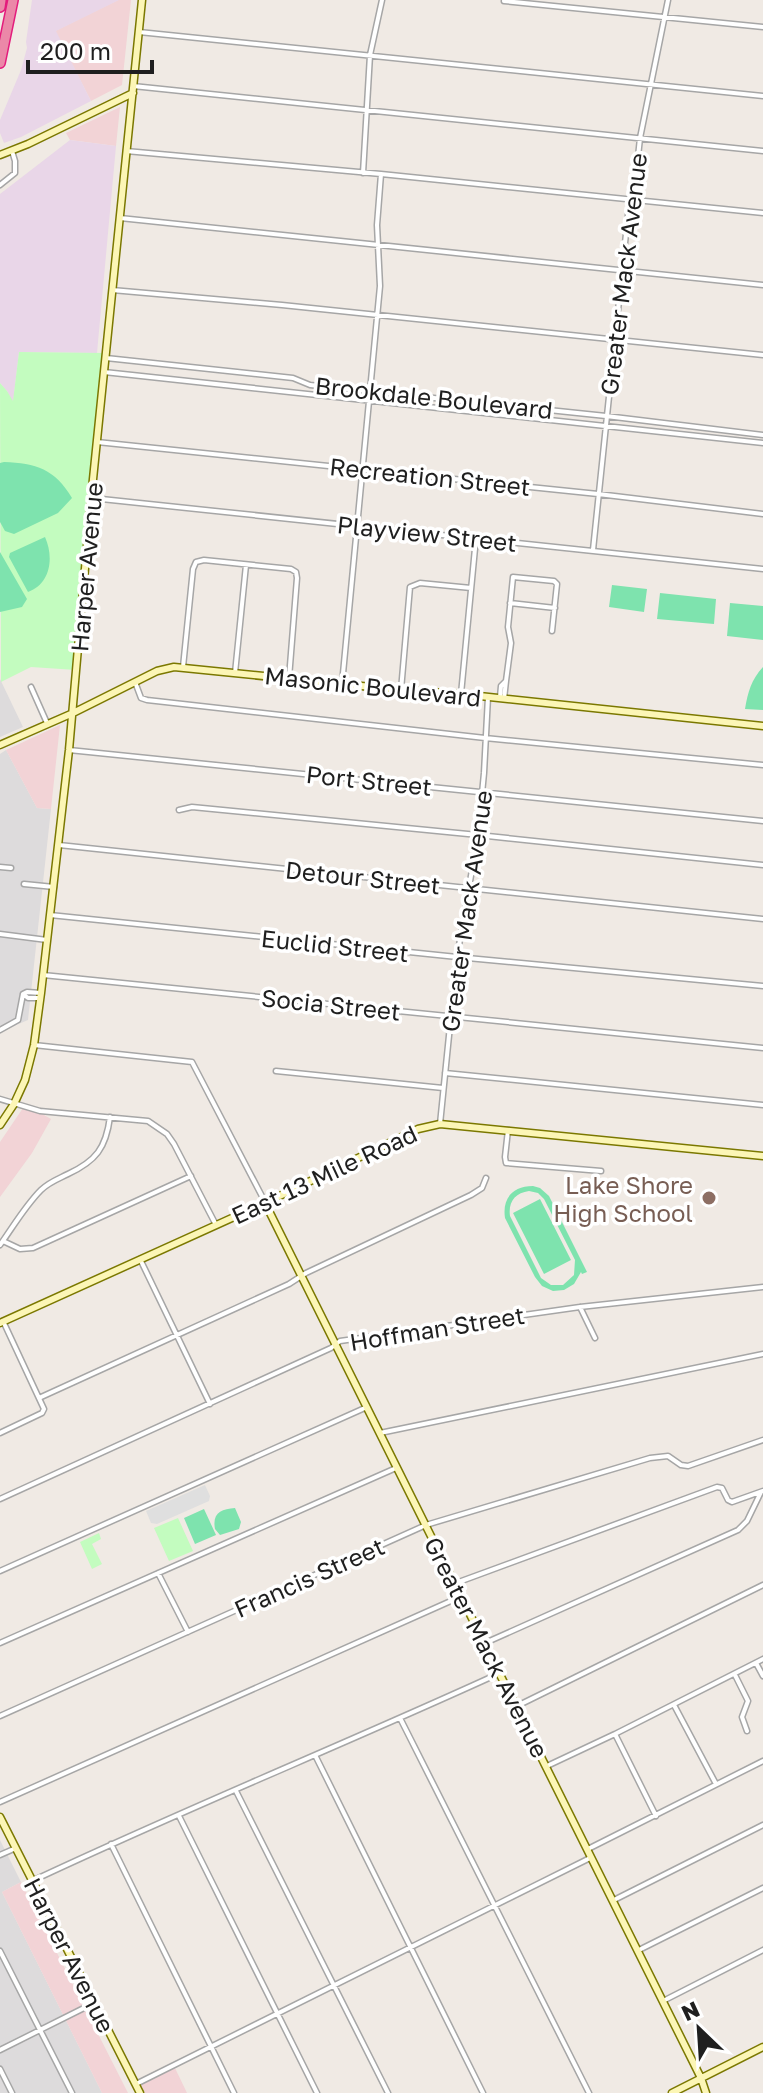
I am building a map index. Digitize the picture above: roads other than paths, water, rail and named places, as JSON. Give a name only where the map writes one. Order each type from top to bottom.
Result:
[{"type":"highway","points":[[0,7],[1,0]]},
{"type":"highway","points":[[0,63],[13,0]]},
{"type":"main road","name":"Harper Avenue","points":[[0,1125],[25,1080],[41,996],[73,713],[142,0]]},
{"type":"main road","points":[[0,155],[133,90]]},
{"type":"main road","name":"Masonic Boulevard","points":[[0,745],[164,669],[183,667],[763,726]]},
{"type":"main road","name":"East 13 Mile Road","points":[[2,1322],[265,1203],[418,1129],[440,1124],[763,1156]]},
{"type":"main road","name":"Greater Mack Avenue","points":[[265,1203],[547,1766],[706,2093]]},
{"type":"main road","name":"Harper Avenue","points":[[0,1817],[140,2093]]},
{"type":"main road","points":[[672,2093],[763,2047]]},
{"type":"street","points":[[363,173],[370,55],[382,0]]},
{"type":"street","name":"Greater Mack Avenue","points":[[593,550],[629,205],[634,194],[640,138],[668,0]]},
{"type":"street","points":[[504,1],[763,27]]},
{"type":"street","points":[[139,32],[763,96]]},
{"type":"street","points":[[133,90],[368,110],[763,151]]},
{"type":"street","points":[[0,185],[15,173],[12,151]]},
{"type":"street","points":[[126,151],[763,213]]},
{"type":"street","points":[[342,684],[380,286],[377,211],[381,174]]},
{"type":"street","points":[[120,218],[763,285]]},
{"type":"street","points":[[112,290],[763,355]]},
{"type":"street","name":"Brookdale Boulevard","points":[[106,358],[293,378],[306,385],[763,435]]},
{"type":"street","name":"Brookdale Boulevard","points":[[104,372],[763,443]]},
{"type":"street","name":"Recreation Street","points":[[97,442],[763,514]]},
{"type":"street","name":"Playview Street","points":[[92,498],[763,569]]},
{"type":"street","points":[[461,694],[476,538]]},
{"type":"street","points":[[183,667],[194,564],[204,560],[291,569],[297,575],[289,678]]},
{"type":"street","points":[[235,673],[246,565]]},
{"type":"street","points":[[502,699],[511,643],[508,627],[513,577],[554,581],[557,584],[552,631]]},
{"type":"street","points":[[401,690],[410,587],[420,583],[471,588]]},
{"type":"street","points":[[510,603],[555,608]]},
{"type":"street","points":[[135,682],[141,698],[147,700],[763,765]]},
{"type":"street","points":[[31,687],[47,723]]},
{"type":"street","name":"Greater Mack Avenue","points":[[440,1124],[457,957],[478,835],[488,697]]},
{"type":"street","name":"Port Street","points":[[69,750],[763,821]]},
{"type":"street","points":[[179,810],[192,807],[763,865]]},
{"type":"street","name":"Detour Street","points":[[59,845],[763,919]]},
{"type":"street","points":[[0,867],[11,868]]},
{"type":"street","points":[[24,884],[54,887]]},
{"type":"street","name":"Euclid Street","points":[[50,915],[763,986]]},
{"type":"street","points":[[0,934],[47,940]]},
{"type":"street","name":"Socia Street","points":[[43,975],[763,1048]]},
{"type":"street","points":[[0,1030],[18,1020],[23,994],[28,998],[41,996]]},
{"type":"street","points":[[34,1045],[192,1062],[265,1203]]},
{"type":"street","points":[[276,1071],[443,1088]]},
{"type":"street","points":[[445,1073],[763,1105]]},
{"type":"street","points":[[0,1099],[40,1111],[139,1119],[162,1129],[171,1138],[216,1225]]},
{"type":"street","points":[[110,1117],[104,1145],[91,1161],[39,1192],[2,1243],[20,1249],[33,1248],[191,1176]]},
{"type":"street","points":[[508,1130],[506,1163],[601,1171]]},
{"type":"street","points":[[39,1398],[177,1336],[479,1191],[486,1178]]},
{"type":"street","points":[[140,1259],[210,1404]]},
{"type":"street","name":"Hoffman Street","points":[[0,1499],[331,1348],[340,1341],[580,1307],[763,1287]]},
{"type":"street","points":[[580,1307],[595,1338]]},
{"type":"street","points":[[0,1433],[43,1412],[2,1322]]},
{"type":"street","points":[[380,1433],[763,1354]]},
{"type":"street","points":[[0,1571],[367,1407]]},
{"type":"street","name":"Francis Street","points":[[0,1716],[426,1525],[650,1458],[668,1456],[688,1466],[763,1440]]},
{"type":"street","points":[[0,1643],[396,1468]]},
{"type":"street","points":[[456,1583],[717,1487],[722,1488],[732,1502],[762,1492]]},
{"type":"street","points":[[485,1643],[738,1530],[747,1521],[762,1492]]},
{"type":"street","points":[[158,1572],[188,1632]]},
{"type":"street","points":[[517,1706],[763,1585]]},
{"type":"street","points":[[0,1802],[462,1596]]},
{"type":"street","points":[[547,1766],[763,1659]]},
{"type":"street","points":[[756,1663],[763,1676]]},
{"type":"street","points":[[32,1881],[500,1673]]},
{"type":"street","points":[[735,1674],[748,1701],[742,1717],[747,1731]]},
{"type":"street","points":[[674,1705],[716,1784]]},
{"type":"street","points":[[400,1718],[589,2093]]},
{"type":"street","points":[[615,1734],[656,1816]]},
{"type":"street","points":[[315,1755],[483,2093]]},
{"type":"street","points":[[586,1850],[763,1761]]},
{"type":"street","points":[[236,1790],[388,2093]]},
{"type":"street","points":[[179,1815],[317,2093]]},
{"type":"street","points":[[612,1901],[763,1825]]},
{"type":"street","points":[[111,1844],[234,2093]]},
{"type":"street","points":[[0,1855],[16,1848]]},
{"type":"street","points":[[136,2084],[590,1858]]},
{"type":"street","points":[[636,1951],[763,1888]]},
{"type":"street","points":[[663,2001],[763,1950]]},
{"type":"street","points":[[0,1951],[72,2093]]},
{"type":"street","points":[[0,2050],[94,2003]]},
{"type":"street","points":[[0,2069],[12,2093]]},
{"type":"place","name":"Lake Shore High School","points":[[709,1198]]}]
